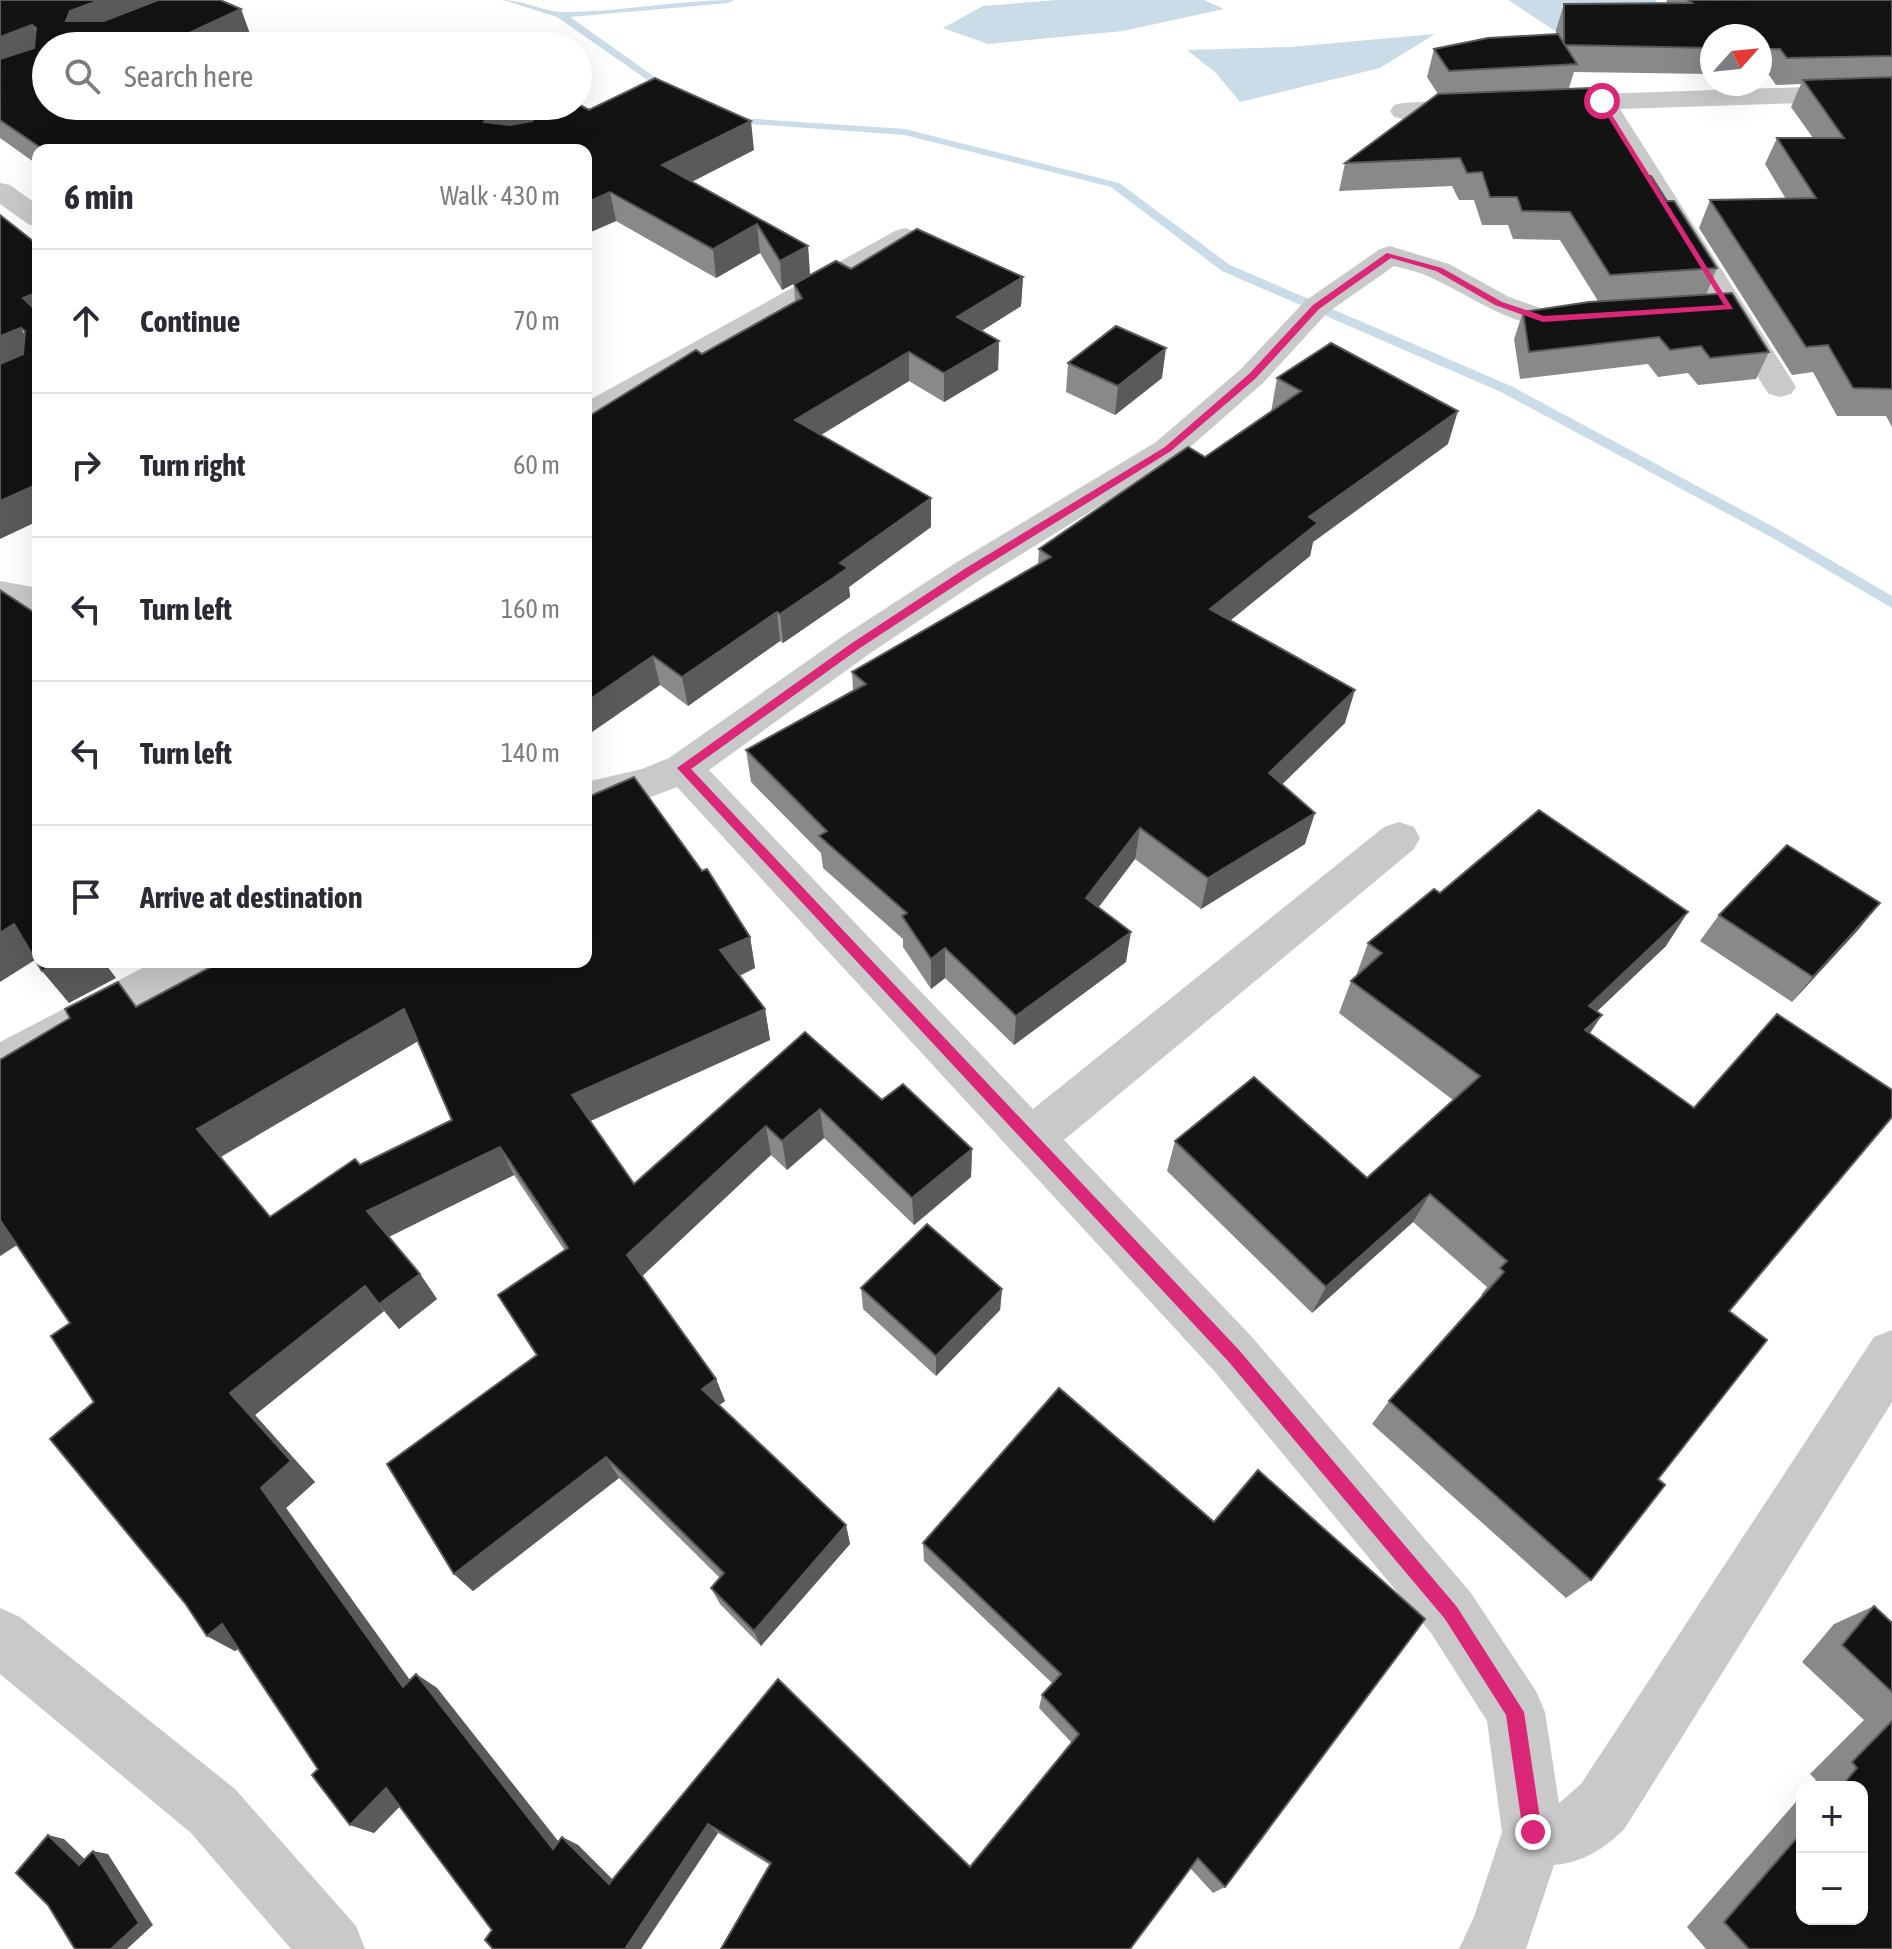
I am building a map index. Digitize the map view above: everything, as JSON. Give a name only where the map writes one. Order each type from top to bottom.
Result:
[{"type":"street","points":[[1403,111],[1892,92]]},
{"type":"street","points":[[1602,101],[1780,387]]},
{"type":"street","points":[[0,191],[32,214]]},
{"type":"street","points":[[592,412],[905,237]]},
{"type":"street","points":[[592,796],[651,782],[683,768],[894,620],[1168,449],[1252,376],[1316,307],[1390,255],[1439,270],[1498,303],[1543,319],[1605,315]]},
{"type":"street","points":[[1699,309],[1730,307]]},
{"type":"street","points":[[0,593],[32,599]]},
{"type":"street","points":[[683,768],[1234,1355],[1451,1613],[1515,1712],[1533,1832],[1501,1933],[1491,1949]]},
{"type":"street","points":[[1032,1138],[1399,838]]},
{"type":"street","points":[[0,1064],[183,968]]},
{"type":"street","points":[[1533,1832],[1556,1837],[1585,1825],[1603,1806],[1892,1355]]},
{"type":"street","points":[[0,1637],[213,1811],[333,1949]]},
{"type":"water","points":[[1057,0],[1204,0],[1224,9],[1123,31],[988,44],[943,28],[983,6]]},
{"type":"water","points":[[1508,0],[1655,0],[1657,2],[1569,40]]},
{"type":"water","points":[[1435,34],[1380,68],[1240,102],[1216,73],[1187,50],[1290,47]]},
{"type":"building","points":[[0,0],[100,0],[70,11],[66,21],[104,21],[158,0],[220,0],[241,9],[191,32],[36,32],[32,25],[0,37]]},
{"type":"building","points":[[1688,0],[1892,0],[1892,56],[1787,58],[1780,49],[1772,49],[1772,24],[1700,24],[1700,48],[1564,45],[1564,4],[1692,3]]},
{"type":"building","points":[[1558,34],[1577,64],[1449,71],[1434,49],[1488,38]]},
{"type":"building","points":[[32,49],[32,120],[485,120],[484,122],[510,125],[533,120],[592,120],[592,109],[655,78],[751,121],[662,165],[808,246],[780,261],[757,224],[713,249],[610,192],[592,200],[592,144],[35,144],[0,120],[0,59]]},
{"type":"building","points":[[1892,77],[1892,389],[1853,388],[1828,345],[1806,347],[1710,200],[1816,198],[1777,138],[1844,138],[1803,80]]},
{"type":"building","points":[[1591,88],[1648,176],[1667,201],[1674,201],[1717,268],[1610,275],[1570,212],[1522,211],[1517,197],[1490,197],[1482,172],[1467,173],[1460,158],[1345,163],[1438,94]]},
{"type":"building","points":[[0,215],[32,240],[32,294],[23,298],[32,306],[32,487],[0,501],[0,364],[23,354],[25,331],[21,328],[0,336]]},
{"type":"building","points":[[917,229],[1023,277],[957,317],[999,341],[944,373],[909,352],[795,420],[931,498],[840,563],[848,568],[682,677],[653,656],[592,698],[592,414],[696,350],[702,354],[802,298],[794,284],[836,261],[851,269]]},
{"type":"building","points":[[1732,293],[1769,352],[1710,358],[1701,346],[1670,350],[1659,337],[1529,352],[1523,312],[1589,302]]},
{"type":"building","points":[[1116,326],[1166,348],[1118,386],[1068,363]]},
{"type":"building","points":[[1331,343],[1458,411],[1309,517],[1318,523],[1210,609],[1355,690],[1269,773],[1315,813],[1208,878],[1140,828],[1086,898],[1131,932],[1016,1016],[945,948],[931,959],[902,916],[907,913],[819,836],[827,831],[746,750],[866,684],[852,672],[1051,557],[1039,549],[1188,447],[1205,457],[1301,391],[1277,378]]},
{"type":"building","points":[[0,590],[32,611],[32,954],[14,924],[0,933]]},
{"type":"building","points":[[634,777],[702,871],[707,869],[750,937],[720,950],[765,1009],[572,1095],[634,1184],[805,1032],[882,1100],[903,1084],[972,1149],[912,1198],[820,1109],[782,1141],[766,1126],[627,1255],[716,1379],[702,1389],[846,1525],[754,1631],[711,1588],[724,1573],[606,1457],[454,1574],[387,1464],[537,1355],[498,1295],[568,1248],[500,1147],[367,1211],[420,1274],[379,1304],[365,1286],[230,1393],[291,1461],[261,1488],[403,1687],[416,1674],[553,1849],[562,1837],[609,1884],[778,1679],[970,1867],[1079,1734],[1042,1695],[1061,1674],[923,1543],[1059,1388],[1214,1522],[1258,1470],[1425,1619],[1225,1887],[1198,1858],[1130,1949],[721,1949],[771,1863],[708,1824],[625,1949],[493,1949],[485,1940],[492,1930],[386,1788],[350,1825],[312,1775],[318,1769],[222,1624],[207,1636],[185,1603],[50,1439],[94,1402],[51,1336],[70,1323],[0,1220],[0,1060],[70,1018],[65,1009],[118,982],[136,1007],[209,968],[592,968],[592,795]],"holes":[[[404,1009],[452,1120],[360,1165],[355,1159],[270,1217],[197,1129]]]},
{"type":"building","points":[[1539,810],[1688,912],[1589,1006],[1602,1015],[1585,1030],[1694,1108],[1777,1014],[1892,1090],[1892,1117],[1729,1311],[1767,1340],[1658,1479],[1665,1485],[1591,1580],[1389,1401],[1504,1272],[1500,1268],[1507,1261],[1430,1194],[1326,1287],[1175,1141],[1254,1077],[1367,1178],[1480,1076],[1351,981],[1382,953],[1368,943],[1434,889],[1440,893]]},
{"type":"building","points":[[1787,845],[1880,903],[1813,977],[1719,915]]},
{"type":"building","points":[[927,1224],[1002,1289],[936,1356],[861,1288]]},
{"type":"building","points":[[1874,1606],[1892,1623],[1892,1692],[1842,1645]]},
{"type":"building","points":[[1892,1721],[1892,1949],[1749,1949],[1724,1922],[1796,1839],[1796,1925],[1868,1925],[1868,1781],[1846,1781],[1857,1768],[1852,1762]]},
{"type":"building","points":[[48,1835],[79,1865],[93,1851],[139,1923],[111,1949],[75,1949],[48,1905],[16,1873]]},
{"type":"waterway","points":[[508,0],[561,15]]},
{"type":"waterway","points":[[561,15],[729,0]]},
{"type":"waterway","points":[[561,15],[585,32]]},
{"type":"waterway","points":[[592,37],[669,92]]},
{"type":"waterway","points":[[726,120],[905,132],[1115,185],[1226,268],[1506,389],[1776,534],[1892,603]]},
{"type":"route","points":[[1533,1832],[1515,1712],[1451,1613],[1234,1355],[683,768],[856,645],[970,570],[1137,471],[1168,449],[1252,376],[1316,307],[1390,255],[1439,270],[1498,303],[1543,319],[1730,307],[1602,101]]}]
